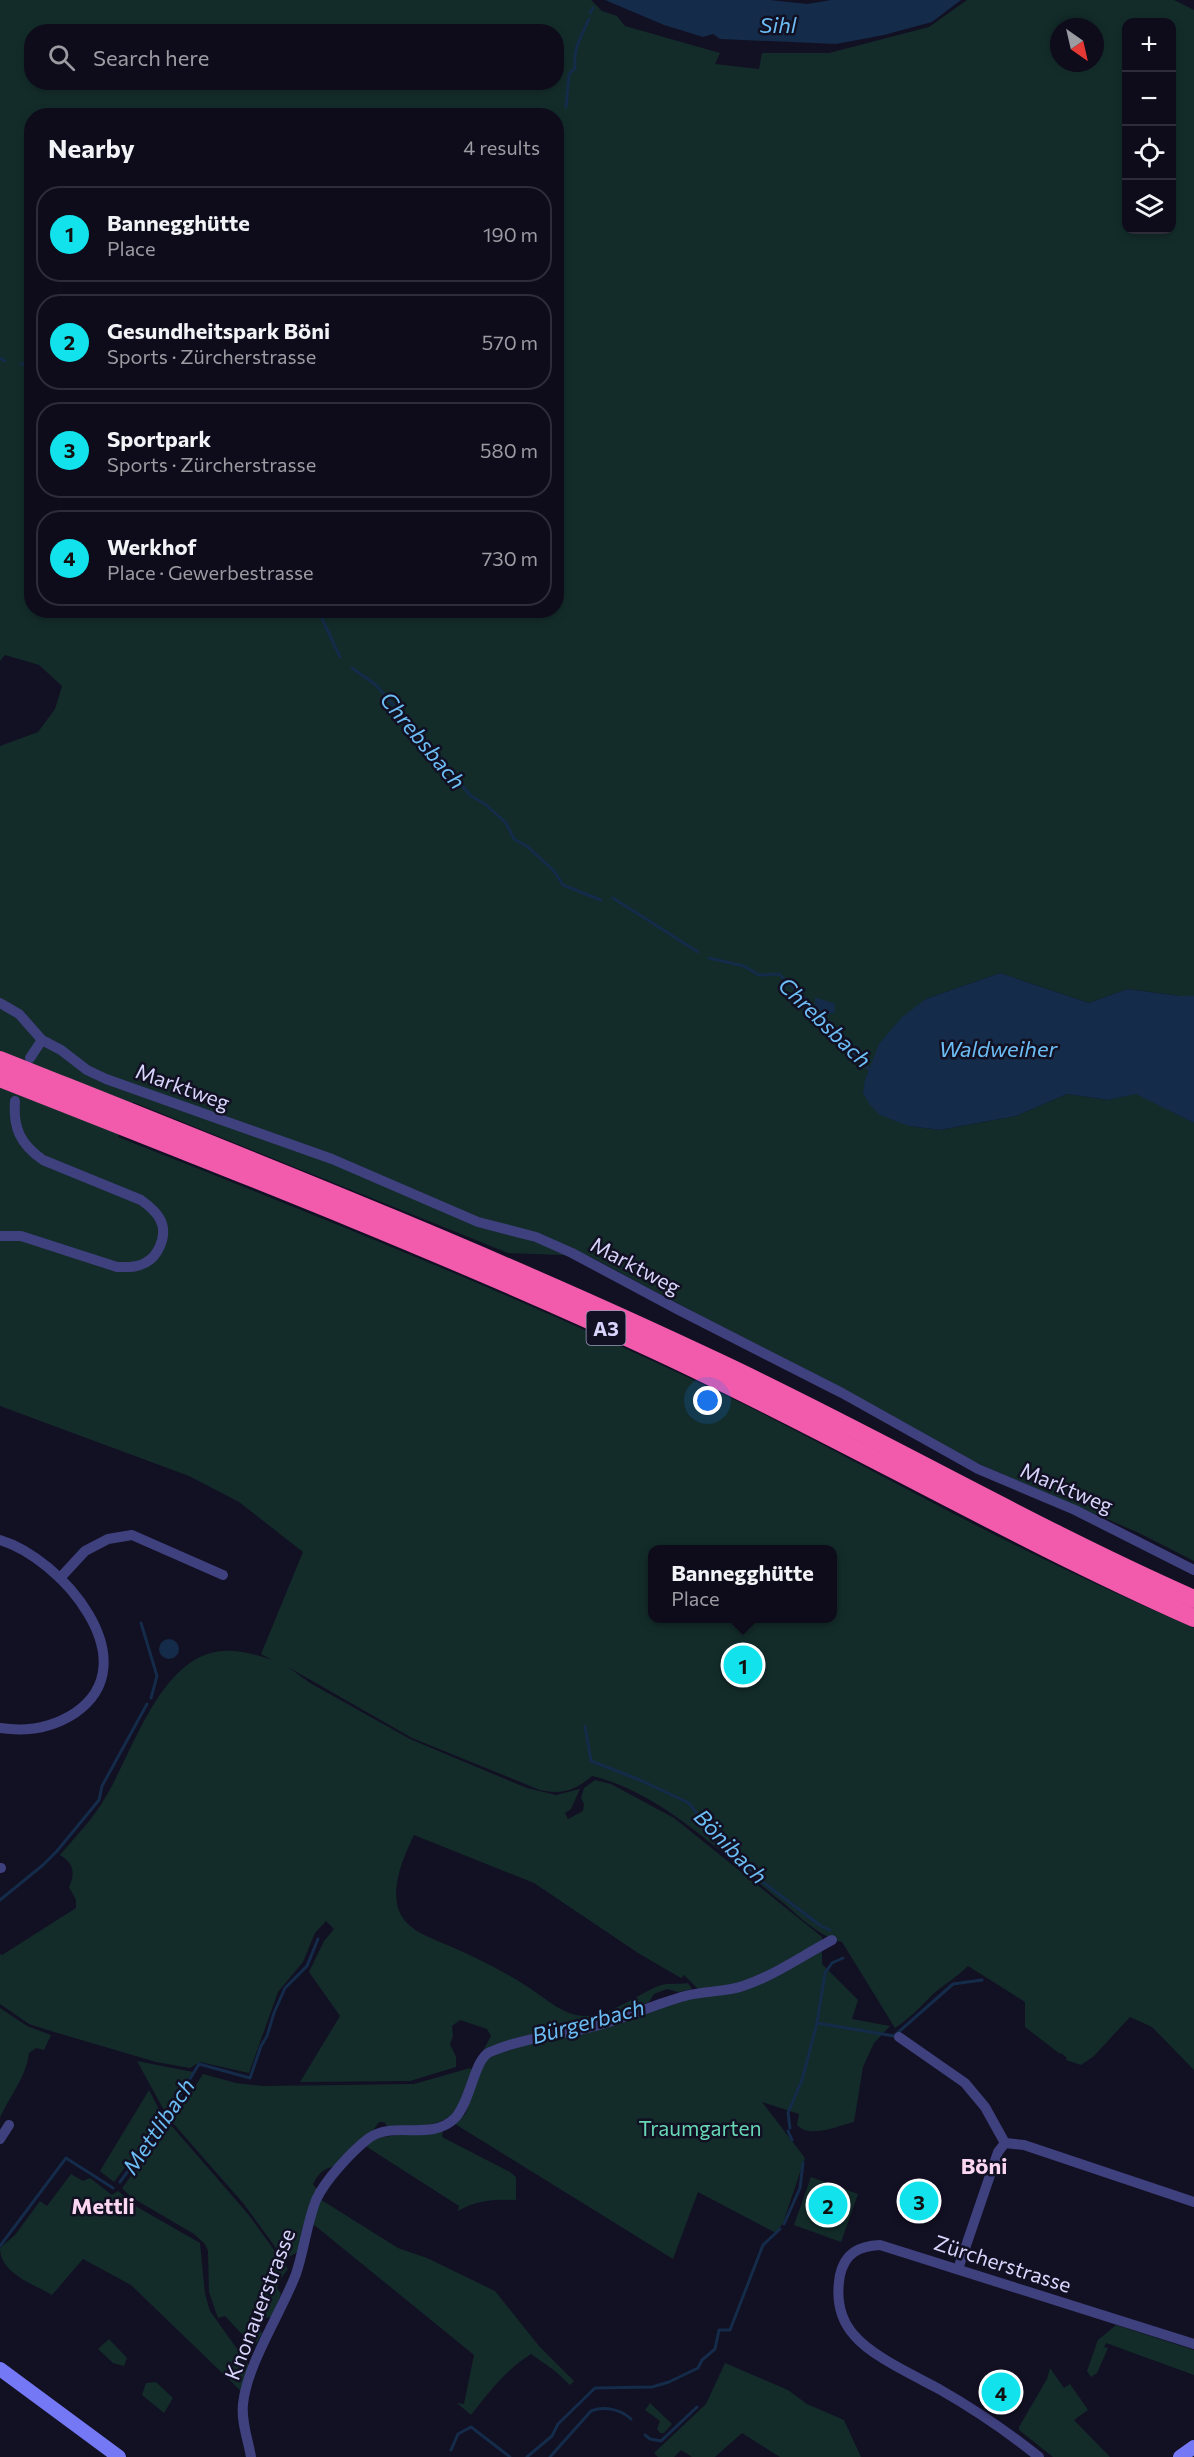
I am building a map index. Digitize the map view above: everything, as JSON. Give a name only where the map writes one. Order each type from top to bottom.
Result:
[{"type":"highway","name":"A3","points":[[0,1060],[372,1209],[608,1311],[725,1365],[1015,1513],[1194,1599]]},
{"type":"highway","name":"A3","points":[[0,1078],[285,1192],[579,1316],[727,1385],[1066,1558],[1194,1617]]},
{"type":"main road","points":[[0,2369],[119,2457]]},
{"type":"main road","points":[[1180,2457],[1194,2448]]},
{"type":"street","points":[[0,1003],[19,1014],[42,1040],[30,1058]]},
{"type":"street","name":"Marktweg","points":[[42,1040],[61,1050],[87,1070],[106,1079],[332,1159],[478,1222],[530,1235],[566,1250],[842,1393],[978,1469],[1075,1510],[1194,1570]]},
{"type":"street","points":[[0,1236],[21,1236],[117,1267],[132,1267],[146,1263],[158,1252],[164,1237],[163,1224],[155,1210],[141,1200],[43,1160],[33,1153],[20,1136],[13,1119],[15,1101]]},
{"type":"street","points":[[60,1578],[85,1551],[108,1539],[132,1535],[223,1575]]},
{"type":"street","points":[[0,1540],[27,1552],[60,1578],[82,1606],[98,1636],[105,1661],[105,1671],[100,1687],[95,1696],[78,1711],[54,1724],[24,1730],[0,1728]]},
{"type":"street","name":"Knonauerstrasse","points":[[251,2457],[243,2417],[243,2403],[250,2377],[296,2274],[317,2199],[353,2151],[372,2136],[384,2131],[425,2131],[442,2127],[455,2118],[466,2101],[476,2077],[477,2065],[486,2054],[514,2042],[595,2026],[685,1996],[741,1987],[832,1940]]},
{"type":"street","points":[[899,2037],[964,2083],[985,2107],[1005,2143]]},
{"type":"street","points":[[0,2139],[9,2125]]},
{"type":"street","points":[[1005,2143],[1024,2145],[1194,2202]]},
{"type":"street","points":[[958,2269],[998,2152],[1005,2143]]},
{"type":"street","name":"Zürcherstrasse","points":[[1039,2457],[981,2416],[861,2343],[854,2335],[842,2317],[838,2288],[845,2260],[857,2248],[880,2245],[1194,2344]]},
{"type":"green space","name":"Traumgarten","points":[[0,0],[591,0],[602,11],[617,16],[625,26],[720,53],[715,64],[759,69],[762,53],[829,53],[929,27],[967,0],[1174,0],[1194,10],[1194,996],[1127,989],[1089,1003],[1000,973],[926,999],[909,1126],[940,1130],[1016,1116],[1067,1094],[1108,1100],[1136,1093],[1194,1123],[1194,1561],[1139,1533],[970,1460],[589,1256],[508,1253],[133,1102],[118,1137],[414,1256],[632,1351],[768,1417],[1016,1545],[1194,1628],[1194,2070],[1152,2027],[1130,2017],[1094,2056],[1081,2065],[1066,2060],[1067,2058],[1061,2053],[1025,2027],[1025,2002],[968,1966],[895,2028],[842,1942],[810,1926],[692,1828],[643,1796],[592,1776],[568,1790],[555,1792],[540,1790],[412,1738],[288,1667],[310,1683],[410,1739],[498,1776],[527,1788],[556,1795],[580,1789],[571,1809],[565,1813],[568,1819],[583,1811],[584,1804],[581,1798],[584,1788],[595,1780],[611,1784],[674,1818],[822,1937],[822,1964],[858,2000],[852,2019],[890,2026],[874,2043],[863,2067],[854,2122],[824,2130],[809,2131],[797,2125],[799,2114],[762,2102],[805,2158],[783,2223],[776,2233],[698,2192],[673,2259],[455,2124],[466,2113],[480,2066],[490,2055],[701,1992],[684,1975],[681,1978],[638,1953],[534,1883],[414,1835],[399,1873],[396,1894],[403,1919],[422,1934],[494,1967],[556,2006],[576,2015],[597,2015],[664,1985],[688,1983],[692,1989],[678,1992],[667,1989],[654,1994],[649,2002],[612,2016],[483,2051],[491,2036],[487,2029],[460,2020],[452,2026],[453,2036],[450,2044],[456,2057],[456,2067],[410,2081],[300,2082],[340,2016],[309,1972],[324,1941],[334,1929],[326,1921],[315,1933],[303,1962],[278,1992],[249,2073],[200,2062],[190,2068],[156,2062],[29,2024],[0,2004],[0,1954],[2,1955],[76,1908],[76,1900],[69,1887],[72,1868],[68,1861],[60,1855],[100,1806],[165,1687],[182,1669],[201,1657],[223,1651],[248,1653],[272,1660],[261,1654],[303,1552],[239,1502],[189,1476],[0,1406],[0,746],[38,732],[55,709],[62,686],[39,665],[5,655],[0,661]]},
{"type":"green space","points":[[0,2008],[27,2026],[51,2035],[44,2050],[36,2048],[29,2053],[21,2078],[0,2118]]},
{"type":"green space","points":[[137,2061],[193,2072],[165,2112]]},
{"type":"green space","points":[[470,2068],[473,2070],[462,2101],[446,2119],[418,2126],[388,2127],[384,2122],[379,2122],[372,2132],[335,2167],[321,2172],[313,2184],[318,2191],[298,2252],[284,2259],[243,2203],[172,2122],[203,2074],[236,2083],[262,2086],[414,2084]]},
{"type":"green space","points":[[149,2090],[163,2117],[114,2182],[100,2171]]},
{"type":"green space","points":[[170,2124],[248,2214],[288,2269],[279,2281],[277,2288],[281,2294],[272,2317],[264,2318],[260,2327],[262,2334],[254,2347],[225,2316],[218,2318],[209,2292],[208,2251],[205,2244],[194,2234],[131,2197],[122,2188]]},
{"type":"green space","points":[[443,2128],[442,2137],[516,2177],[516,2200],[486,2201],[472,2204],[458,2211],[459,2206],[367,2147],[370,2142],[378,2138]]},
{"type":"green space","points":[[71,2174],[83,2181],[90,2178],[112,2195],[118,2191],[137,2207],[200,2243],[205,2294],[210,2311],[250,2367],[242,2392],[131,2285],[83,2259],[52,2295],[19,2277],[5,2264],[0,2248],[15,2235],[40,2201],[47,2206]]},
{"type":"green space","points":[[811,2177],[858,2194],[841,2242],[794,2225]]},
{"type":"green space","points":[[320,2199],[398,2248],[427,2258],[495,2291],[539,2346],[574,2381],[570,2385],[531,2354],[506,2374],[471,2415],[457,2403],[464,2404],[474,2355],[313,2224]]},
{"type":"green space","points":[[1116,2325],[1194,2350],[1194,2375],[1106,2343],[1104,2347],[1108,2348],[1097,2373],[1091,2377],[1087,2371],[1098,2340]]},
{"type":"green space","points":[[109,2339],[127,2358],[124,2366],[113,2363],[98,2349]]},
{"type":"green space","points":[[725,2363],[788,2390],[807,2404],[844,2420],[861,2457],[780,2457],[742,2433],[715,2457],[692,2457],[681,2450],[674,2457],[658,2457],[654,2453],[706,2404]]},
{"type":"green space","points":[[1050,2368],[1064,2388],[1070,2384],[1088,2410],[1074,2420],[1110,2457],[1053,2457],[1019,2430],[1047,2379]]},
{"type":"green space","points":[[156,2382],[173,2398],[164,2413],[142,2395],[146,2383]]},
{"type":"green space","points":[[650,2403],[672,2424],[664,2433],[660,2433],[657,2429],[660,2421],[645,2410]]},
{"type":"water","name":"Sihl","points":[[605,0],[770,0],[807,4],[831,0],[961,0],[932,22],[884,35],[836,44],[720,39],[713,34],[703,37],[664,25]]},
{"type":"water","name":"Waldweiher","points":[[1000,973],[1089,1003],[1127,989],[1194,996],[1194,1123],[1136,1094],[1108,1100],[1067,1094],[1016,1116],[940,1130],[909,1126],[880,1115],[863,1093],[865,1080],[879,1044],[902,1017],[926,999]]},
{"type":"water","points":[[815,997],[835,1004],[835,1012],[825,1016],[815,1005]]},
{"type":"water","points":[[169,1639],[176,1642],[179,1649],[176,1656],[169,1659],[162,1656],[159,1649],[162,1642]]},
{"type":"waterway","points":[[590,13],[593,8]]},
{"type":"waterway","points":[[566,107],[569,74],[575,68],[576,48],[589,19]]},
{"type":"waterway","name":"Chrebsbach","points":[[0,358],[5,361]]},
{"type":"waterway","name":"Chrebsbach","points":[[322,618],[340,657]]},
{"type":"waterway","name":"Chrebsbach","points":[[352,668],[376,685],[471,796],[485,804],[506,823],[514,839],[528,847],[554,871],[563,885],[601,900]]},
{"type":"waterway","name":"Chrebsbach","points":[[613,898],[698,952]]},
{"type":"waterway","name":"Chrebsbach","points":[[709,958],[744,966],[759,975],[779,974],[814,1007],[819,1020],[870,1070]]},
{"type":"waterway","points":[[141,1623],[157,1676],[151,1698]]},
{"type":"waterway","points":[[0,1900],[57,1851],[99,1800],[102,1786],[147,1704]]},
{"type":"waterway","name":"Bönibach","points":[[585,1726],[591,1761],[640,1780],[689,1803],[706,1825],[747,1863],[751,1873],[821,1926],[830,1930]]},
{"type":"waterway","name":"Mettlibach","points":[[120,2182],[163,2123],[199,2064],[250,2078],[285,1988],[307,1966],[318,1939]]},
{"type":"waterway","name":"Bönibach","points":[[790,2128],[788,2113],[802,2080],[817,2023],[825,1973],[832,1963],[843,1958]]},
{"type":"waterway","points":[[817,2023],[894,2036],[953,1984],[982,1980]]},
{"type":"waterway","name":"Bönibach","points":[[788,2131],[792,2140]]},
{"type":"waterway","name":"Mettlibach","points":[[0,2246],[66,2158],[113,2188]]},
{"type":"waterway","name":"Bönibach","points":[[784,2224],[800,2188],[803,2163]]},
{"type":"waterway","name":"Bönibach","points":[[527,2457],[552,2436],[558,2424],[595,2388],[652,2387],[669,2382],[698,2368],[702,2360],[715,2349],[719,2330],[730,2330],[763,2245],[780,2229]]},
{"type":"waterway","name":"Bönibach","points":[[645,2435],[650,2439],[661,2441],[697,2407]]},
{"type":"waterway","name":"Bönibach","points":[[550,2457],[591,2411],[612,2409],[631,2419]]},
{"type":"waterway","name":"Bönibach","points":[[451,2450],[458,2434],[471,2427],[510,2457]]},
{"type":"place","name":"Bannegghütte","points":[[743,1665]]},
{"type":"place","name":"Sportpark","points":[[919,2201]]},
{"type":"place","name":"Gesundheitspark Böni","points":[[828,2205]]},
{"type":"place","name":"Werkhof","points":[[1001,2392]]},
{"type":"district","name":"Böni","points":[[984,2165]]},
{"type":"district","name":"Mettli","points":[[103,2205]]},
{"type":"water label","name":"Bürgerbach","points":[[588,2021]]}]
